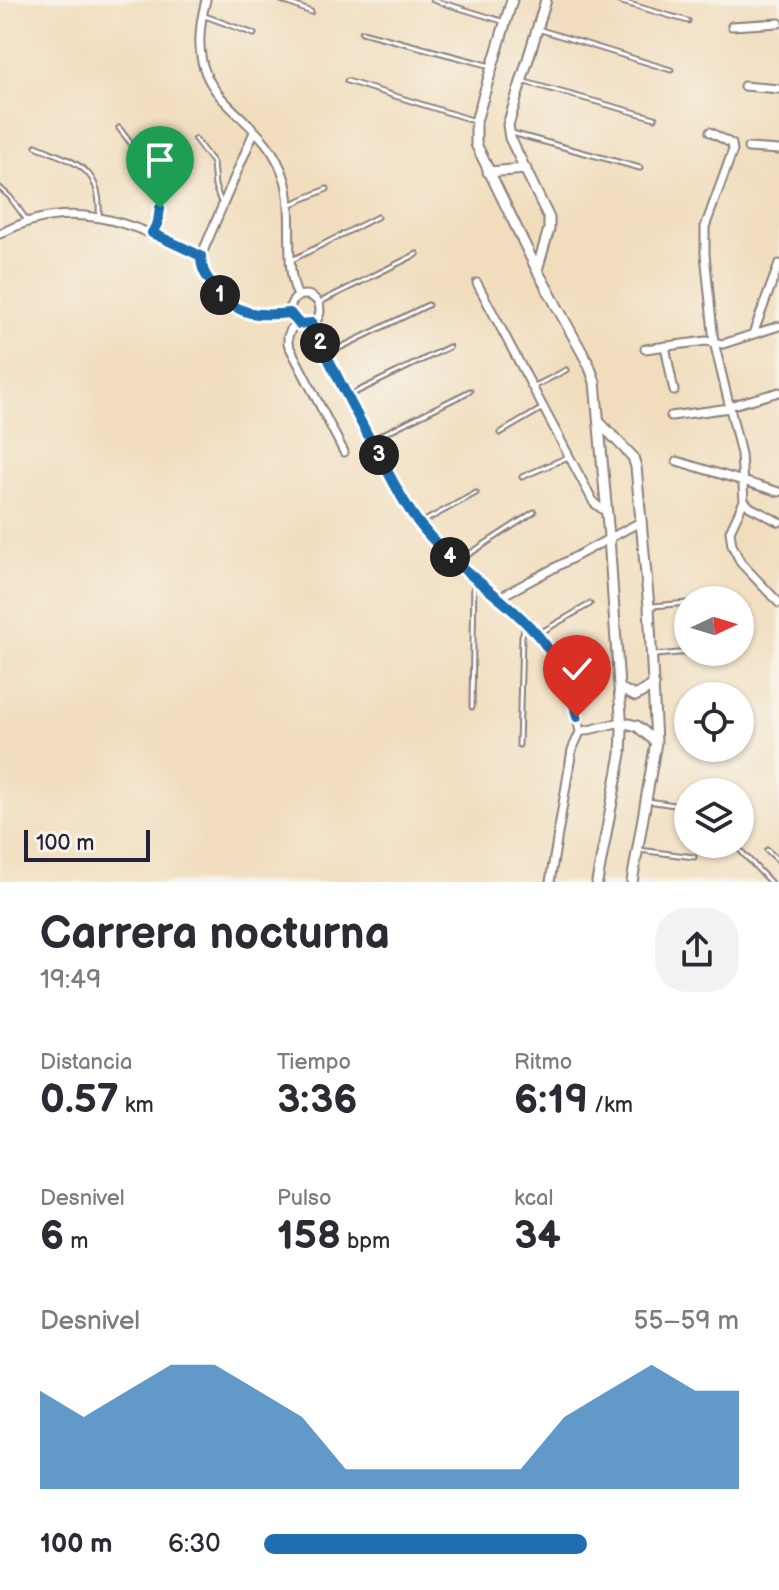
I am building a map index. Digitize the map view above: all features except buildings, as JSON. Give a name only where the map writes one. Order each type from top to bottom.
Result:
[{"type":"street","points":[[206,0],[199,43],[207,78],[224,103],[254,132],[279,164],[286,183],[294,286],[298,296]]},
{"type":"street","points":[[512,0],[476,121],[476,144],[595,382],[601,424],[621,722],[621,754],[597,882]]},
{"type":"street","points":[[537,270],[549,229],[549,218],[508,132],[509,117],[546,0]]},
{"type":"street","points":[[732,26],[779,23]]},
{"type":"street","points":[[744,86],[779,89]]},
{"type":"street","points":[[254,132],[201,256],[202,269],[219,294],[232,306],[253,314],[290,313]]},
{"type":"street","points":[[710,132],[732,144],[733,150],[705,227],[714,342],[741,454],[744,501],[730,531],[732,545],[741,563],[779,603]]},
{"type":"street","points":[[748,148],[779,150]]},
{"type":"street","points":[[488,172],[526,169]]},
{"type":"street","points":[[0,234],[28,222],[62,216],[99,216],[123,221],[201,256]]},
{"type":"street","points":[[753,334],[779,264]]},
{"type":"street","points":[[477,283],[568,457],[594,503],[606,512]]},
{"type":"street","points":[[298,296],[311,296],[318,303],[320,312],[312,323],[303,325],[295,321],[290,313],[291,303],[298,296]]},
{"type":"street","points":[[295,321],[288,344],[344,452]]},
{"type":"street","points":[[312,323],[347,396],[419,524],[456,563],[527,621],[568,680],[580,732],[572,750],[550,882]]},
{"type":"street","points":[[645,349],[714,342],[723,344],[779,326]]},
{"type":"street","points":[[665,346],[674,391]]},
{"type":"street","points":[[671,416],[730,407],[779,392]]},
{"type":"street","points":[[601,424],[633,457],[636,467],[649,607],[656,742],[632,882]]},
{"type":"street","points":[[677,461],[779,492]]},
{"type":"street","points":[[744,501],[779,522]]},
{"type":"street","points":[[500,597],[642,521]]},
{"type":"street","points":[[619,688],[635,696],[654,685]]},
{"type":"street","points":[[580,732],[621,722],[637,726],[656,742]]},
{"type":"lane","points":[[281,0],[311,12]]},
{"type":"lane","points":[[433,0],[506,22]]},
{"type":"lane","points":[[615,0],[688,21]]},
{"type":"lane","points":[[202,15],[254,34]]},
{"type":"lane","points":[[537,29],[671,70]]},
{"type":"lane","points":[[362,32],[491,66]]},
{"type":"lane","points":[[347,81],[476,121]]},
{"type":"lane","points":[[521,81],[655,118]]},
{"type":"lane","points":[[119,128],[147,164],[155,182],[160,215],[152,233]]},
{"type":"lane","points":[[508,132],[640,168]]},
{"type":"lane","points":[[195,139],[213,163],[215,186],[222,205]]},
{"type":"lane","points":[[36,146],[79,165],[91,176],[99,188],[99,216]]},
{"type":"lane","points":[[0,188],[28,222]]},
{"type":"lane","points":[[289,205],[327,189]]},
{"type":"lane","points":[[292,260],[377,217]]},
{"type":"lane","points":[[318,303],[417,254]]},
{"type":"lane","points":[[325,354],[428,305]]},
{"type":"lane","points":[[347,396],[449,347]]},
{"type":"lane","points":[[532,387],[566,370]]},
{"type":"lane","points":[[371,440],[470,391]]},
{"type":"lane","points":[[500,433],[543,408]]},
{"type":"lane","points":[[522,477],[568,457]]},
{"type":"lane","points":[[419,524],[476,493]]},
{"type":"lane","points":[[456,563],[534,512]]},
{"type":"lane","points":[[472,707],[474,578]]},
{"type":"lane","points":[[538,634],[590,604]]},
{"type":"lane","points":[[649,607],[674,604]]},
{"type":"lane","points":[[519,745],[522,636],[527,621]]},
{"type":"lane","points":[[652,655],[674,653]]},
{"type":"lane","points":[[648,801],[674,805]]},
{"type":"lane","points":[[639,850],[674,854]]},
{"type":"lane","points":[[767,850],[779,861]]},
{"type":"lane","points":[[748,858],[770,882]]},
{"type":"route","points":[[160,208],[152,233],[201,256],[202,269],[226,302],[253,314],[290,313],[299,324],[312,323],[368,436],[419,524],[456,563],[500,597],[533,628],[568,680],[577,717]]}]
